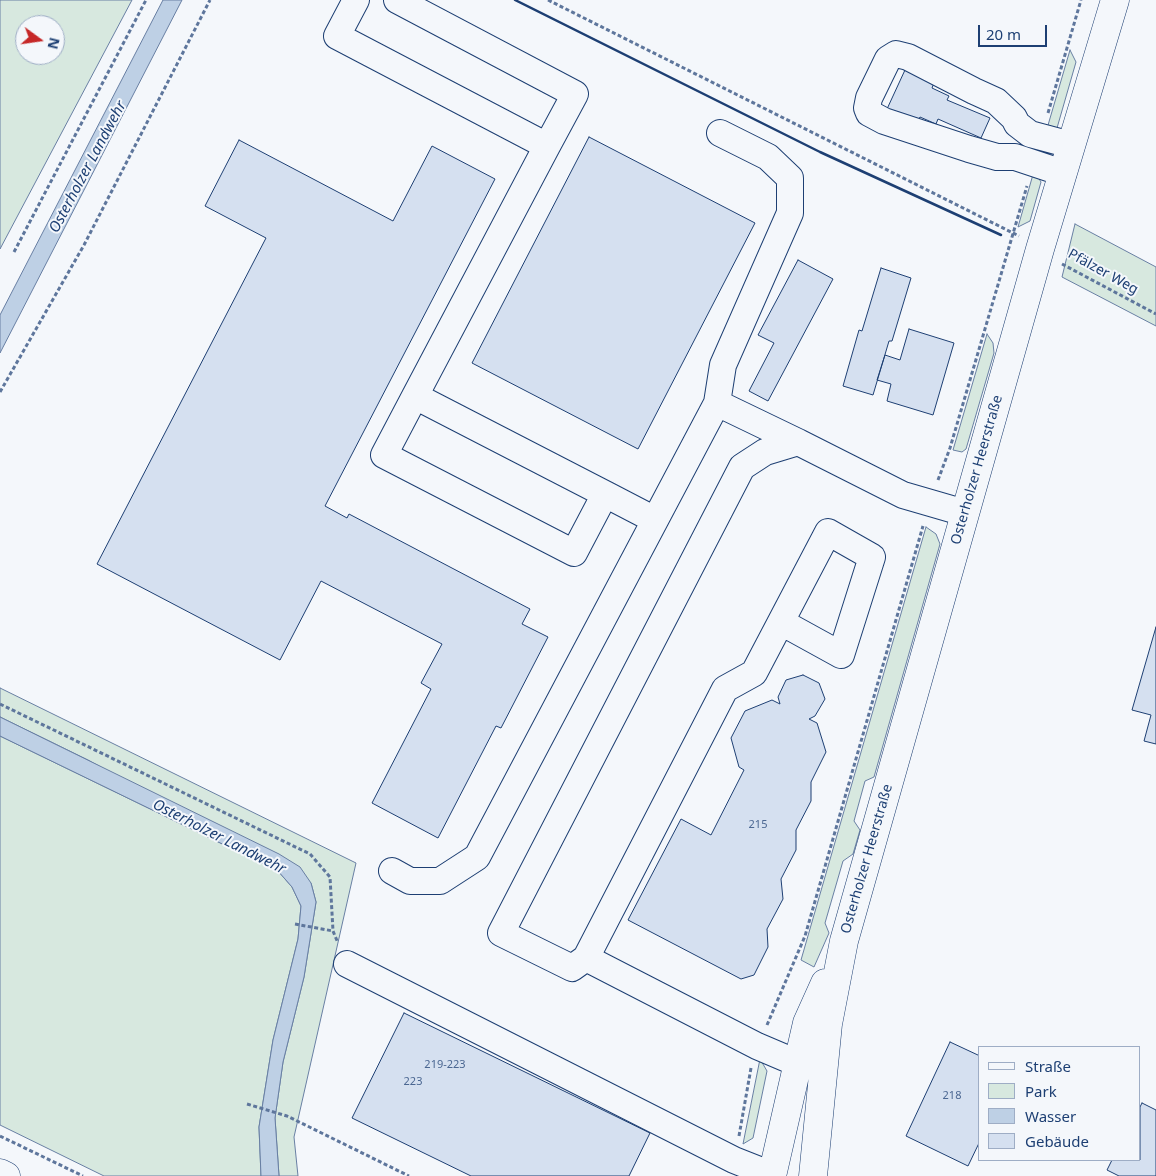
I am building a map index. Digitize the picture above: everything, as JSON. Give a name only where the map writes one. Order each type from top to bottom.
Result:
[{"type":"main road","name":"Osterholzer Heerstraße","points":[[813,1176],[828,1024],[844,941],[1040,249],[1115,0]]},
{"type":"main road","name":"Osterholzer Heerstraße","points":[[772,1176],[807,1023],[844,941]]},
{"type":"main road","points":[[0,1173],[6,1176]]},
{"type":"lane","points":[[356,0],[338,36],[547,146]]},
{"type":"lane","points":[[397,0],[575,94],[384,455],[574,554],[605,494]]},
{"type":"lane","points":[[1063,173],[1015,157],[997,157],[979,152],[884,121],[868,113],[868,98],[888,59],[896,54],[908,56],[974,92],[996,101],[1014,118],[1017,124],[1030,134],[1071,145]]},
{"type":"lane","points":[[392,871],[410,880],[440,881],[477,857],[717,403],[722,365],[790,213],[790,178],[768,157],[720,133]]},
{"type":"lane","points":[[415,396],[655,520]]},
{"type":"lane","points":[[717,403],[903,495],[965,513]]},
{"type":"lane","points":[[781,622],[754,673],[725,689],[586,958],[572,968],[501,933],[742,467],[765,452],[798,442]]},
{"type":"lane","points":[[586,958],[758,1046],[798,1063]]},
{"type":"lane","points":[[347,964],[734,1160],[772,1176]]},
{"type":"path","points":[[14,252],[146,0]]},
{"type":"path","points":[[0,392],[84,245],[210,0]]},
{"type":"path","points":[[548,0],[1013,232]]},
{"type":"path","points":[[1041,137],[1081,0]]},
{"type":"path","points":[[734,1160],[752,1061],[805,936],[930,503],[950,448],[1034,163]]},
{"type":"path","name":"Pfälzer Weg","points":[[1040,249],[1074,271],[1156,314]]},
{"type":"path","points":[[0,704],[310,854],[330,877],[333,931],[347,964]]},
{"type":"path","points":[[295,924],[333,931]]},
{"type":"path","points":[[247,1104],[279,1114],[409,1176]]},
{"type":"path","points":[[0,1136],[83,1176]]},
{"type":"green space","points":[[0,0],[132,0],[0,249]]},
{"type":"green space","points":[[1070,50],[1076,62],[1057,128],[1046,132]]},
{"type":"green space","points":[[1034,171],[1041,182],[1030,221],[1018,227]]},
{"type":"green space","points":[[1075,224],[1156,267],[1156,326],[1062,277]]},
{"type":"green space","points":[[987,334],[993,343],[994,353],[966,449],[962,452],[953,450]]},
{"type":"green space","points":[[926,527],[936,534],[940,544],[874,777],[865,781],[854,821],[860,830],[853,854],[843,861],[825,923],[829,933],[814,967],[801,960]]},
{"type":"green space","points":[[0,688],[356,863],[294,1137],[298,1176],[279,1176],[275,1118],[283,1062],[304,977],[316,902],[311,883],[88,760],[0,717]]},
{"type":"green space","points":[[0,736],[278,871],[292,887],[301,906],[298,939],[273,1040],[259,1127],[261,1176],[104,1176],[0,1125]]},
{"type":"green space","points":[[760,1059],[767,1071],[753,1138],[743,1144]]},
{"type":"water","name":"Osterholzer Landwehr","points":[[163,0],[182,0],[0,353],[0,315]]},
{"type":"water","name":"Osterholzer Landwehr","points":[[0,717],[279,854],[300,867],[311,883],[316,902],[304,977],[283,1062],[275,1118],[279,1176],[261,1176],[259,1127],[273,1040],[298,939],[301,906],[292,887],[278,871],[0,736]]},
{"type":"building","points":[[905,70],[934,83],[932,88],[949,96],[947,100],[990,118],[981,138],[938,119],[936,124],[920,117],[917,122],[887,109]]},
{"type":"building","points":[[589,137],[755,223],[638,449],[472,363]]},
{"type":"building","points":[[239,140],[393,221],[432,146],[495,179],[325,506],[347,518],[349,514],[530,609],[522,624],[548,637],[501,728],[496,726],[438,838],[372,803],[431,689],[421,683],[442,644],[321,581],[280,660],[97,564],[266,238],[205,206]]},
{"type":"building","points":[[798,260],[833,279],[768,401],[749,391],[774,343],[758,335]]},
{"type":"building","points":[[881,268],[911,278],[873,395],[843,386],[859,330],[862,331]]},
{"type":"building","points":[[909,329],[954,343],[933,415],[887,401],[891,384],[877,380],[885,355],[900,360]]},
{"type":"building","points":[[1156,627],[1156,744],[1144,741],[1151,715],[1132,710]]},
{"type":"building","points":[[803,675],[819,683],[825,699],[815,716],[809,719],[817,723],[826,752],[811,782],[811,801],[796,830],[796,850],[781,879],[783,899],[767,929],[768,947],[754,975],[741,979],[628,920],[681,819],[711,835],[744,770],[739,767],[731,738],[745,711],[772,700],[780,704],[778,697],[786,680]]},
{"type":"building","points":[[404,1013],[650,1133],[629,1176],[471,1176],[352,1118]]},
{"type":"building","points":[[950,1042],[978,1055],[978,1145],[968,1166],[906,1136]]},
{"type":"building","points":[[1142,1103],[1156,1110],[1156,1176],[1119,1176],[1107,1170],[1112,1161],[1141,1161]]},
{"type":"wall","points":[[515,0],[820,152],[1001,235]]}]
